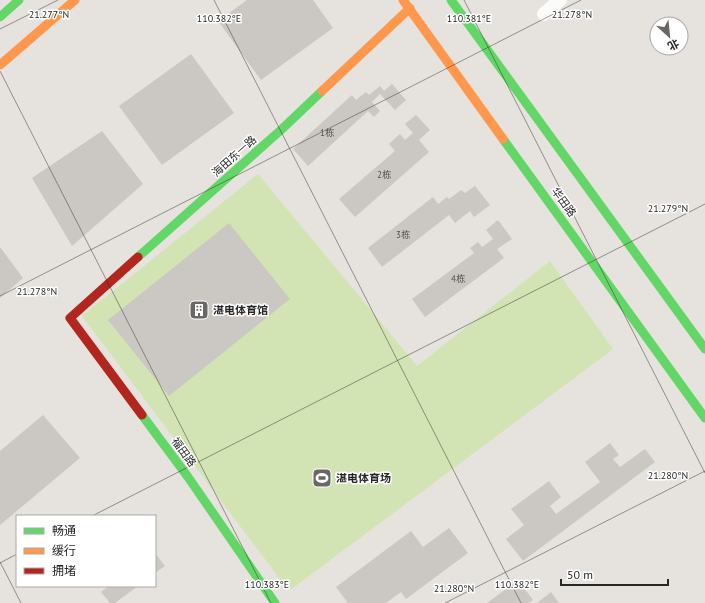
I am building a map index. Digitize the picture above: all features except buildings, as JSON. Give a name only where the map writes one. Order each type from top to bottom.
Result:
[{"type":"main road","points":[[0,17],[19,0]]},
{"type":"main road","points":[[0,65],[75,0]]},
{"type":"main road","name":"华田路","points":[[403,0],[705,418]]},
{"type":"main road","points":[[451,0],[705,349]]},
{"type":"main road","name":"海田东一路","points":[[70,318],[282,129],[410,8]]},
{"type":"main road","name":"福田路","points":[[70,318],[188,477],[275,603]]},
{"type":"street","points":[[544,14],[560,0]]},
{"type":"green space","name":"湛电体育场","points":[[258,174],[417,366],[550,261],[613,349],[289,591],[82,316]]},
{"type":"traffic: fast","points":[[0,17],[19,0]]},
{"type":"traffic: fast","points":[[451,0],[705,349]]},
{"type":"traffic: fast","points":[[138,257],[282,129],[322,91]]},
{"type":"traffic: fast","points":[[503,139],[705,418]]},
{"type":"traffic: fast","points":[[142,415],[188,477],[275,603]]},
{"type":"traffic: slow","points":[[0,65],[75,0]]},
{"type":"traffic: slow","points":[[403,0],[503,139]]},
{"type":"traffic: slow","points":[[322,91],[410,8]]},
{"type":"traffic: jam","points":[[138,257],[70,318],[142,415]]},
{"type":"place","name":"湛电体育馆","points":[[199,310]]},
{"type":"place","name":"湛电体育场","points":[[322,478]]}]
